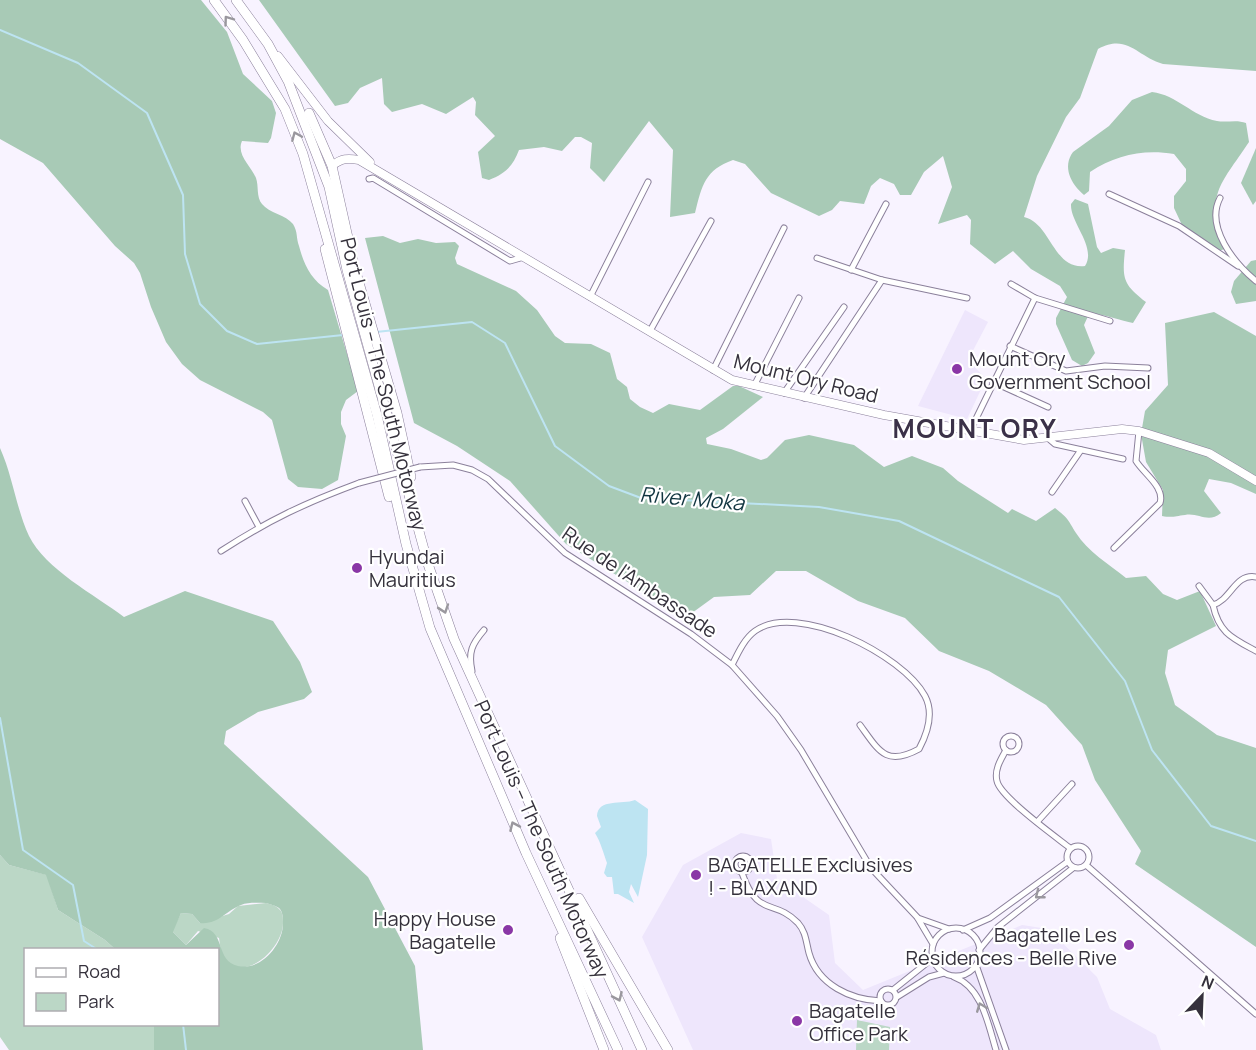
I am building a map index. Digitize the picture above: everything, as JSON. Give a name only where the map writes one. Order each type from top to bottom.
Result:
[{"type":"highway","name":"Port Louis – The South Motorway","points":[[214,0],[243,40],[285,109],[393,414],[421,533],[454,639],[489,721],[563,874],[642,1050]]},
{"type":"highway","name":"Port Louis – The South Motorway","points":[[236,0],[268,44],[288,81],[329,187],[343,271],[372,415],[430,628],[526,853],[618,1050]]},
{"type":"highway","points":[[288,81],[301,94],[332,166],[343,271]]},
{"type":"highway","points":[[526,853],[604,1050]]},
{"type":"highway","points":[[563,874],[668,1050]]},
{"type":"main road","name":"Mount Ory Road","points":[[268,44],[344,139],[388,176]]},
{"type":"main road","name":"Mount Ory Road","points":[[332,166],[338,160],[347,158],[359,160],[732,380],[783,394],[1024,440],[1122,429],[1139,430],[1209,453],[1256,481]]},
{"type":"street","points":[[369,179],[373,178],[510,261],[524,257]]},
{"type":"street","points":[[590,297],[648,182]]},
{"type":"street","points":[[1109,194],[1179,226],[1256,281]]},
{"type":"street","points":[[1220,198],[1215,207],[1216,225],[1238,266]]},
{"type":"street","points":[[851,270],[886,204]]},
{"type":"street","points":[[650,331],[711,221]]},
{"type":"street","points":[[713,370],[784,228]]},
{"type":"street","points":[[817,258],[882,280],[967,298]]},
{"type":"street","points":[[804,398],[882,280]]},
{"type":"street","points":[[1011,284],[1035,298],[1110,321]]},
{"type":"street","points":[[754,386],[800,298]]},
{"type":"street","points":[[970,431],[1035,298]]},
{"type":"street","points":[[783,394],[844,307]]},
{"type":"street","points":[[1010,346],[1066,371],[1105,366],[1148,368]]},
{"type":"street","points":[[993,382],[1048,407]]},
{"type":"street","points":[[1114,548],[1160,503],[1162,498],[1158,488],[1137,461],[1139,430]]},
{"type":"street","points":[[1048,438],[1055,444],[1122,459]]},
{"type":"street","points":[[1052,492],[1081,450]]},
{"type":"street","name":"Rue de l'Ambassade","points":[[221,551],[301,504],[359,483],[420,467],[453,465],[472,470],[488,478],[565,553],[692,634],[732,665],[777,716],[801,750],[871,868],[917,917]]},
{"type":"street","points":[[245,501],[259,527]]},
{"type":"street","points":[[1213,605],[1220,603],[1241,579],[1256,577]]},
{"type":"street","points":[[1199,586],[1213,605],[1216,621],[1222,630],[1256,651]]},
{"type":"street","points":[[732,665],[744,642],[756,630],[775,623],[798,621],[830,631],[874,651],[897,665],[925,696],[928,724],[919,749],[904,757],[893,758],[879,752],[860,725]]},
{"type":"street","points":[[484,630],[473,643],[469,655],[489,721]]},
{"type":"street","points":[[1006,750],[997,770],[999,786],[1037,822],[1070,848]]},
{"type":"street","points":[[1037,822],[1072,784]]},
{"type":"street","points":[[1006,1050],[976,965],[979,950],[998,927],[1072,868],[1086,865],[1089,858],[1087,850],[1077,846],[1070,848],[1066,855],[1067,862],[1072,868]]},
{"type":"street","points":[[917,917],[949,930],[963,930],[990,918],[1067,862]]},
{"type":"street","points":[[1086,865],[1256,1014]]},
{"type":"street","points":[[742,873],[748,889],[758,901],[782,912],[799,924],[806,936],[809,955],[831,985],[860,1000],[881,1001],[890,1005],[897,997],[929,977],[944,973],[951,975],[964,981],[976,994],[996,1050]]},
{"type":"street","points":[[917,917],[933,944],[933,958],[944,973]]},
{"type":"street","points":[[933,944],[942,933],[949,930]]},
{"type":"street","points":[[963,930],[974,938],[979,950]]},
{"type":"street","points":[[881,1001],[882,990],[893,990],[933,958]]},
{"type":"street","points":[[951,975],[966,974],[976,965]]},
{"type":"street","points":[[893,990],[897,997]]},
{"type":"shaded area","name":"Mount Ory Government School","points":[[965,310],[988,322],[968,360],[986,379],[967,419],[918,406]]},
{"type":"shaded area","points":[[741,833],[771,839],[777,879],[829,915],[835,963],[863,990],[1022,925],[1048,929],[1097,977],[1110,1009],[1156,1035],[1161,1050],[693,1050],[642,937],[683,865]]},
{"type":"green space","points":[[0,0],[201,0],[227,32],[243,74],[272,101],[276,113],[268,143],[242,141],[242,156],[256,178],[260,201],[265,207],[293,224],[306,266],[317,282],[328,290],[358,391],[346,400],[341,412],[341,424],[346,436],[338,480],[322,489],[298,487],[288,479],[272,420],[263,412],[200,380],[182,364],[166,342],[140,273],[134,263],[115,246],[43,163],[0,139]]},
{"type":"green space","points":[[259,0],[1256,0],[1256,71],[1163,64],[1125,45],[1108,45],[1098,49],[1080,98],[1066,117],[1037,176],[1024,217],[1033,221],[1040,228],[1066,261],[1074,265],[1085,266],[1088,251],[1074,219],[1071,204],[1075,199],[1088,204],[1097,247],[1101,253],[1113,248],[1125,250],[1124,274],[1128,285],[1146,302],[1133,323],[1104,315],[1089,314],[1084,325],[1095,353],[1088,363],[1082,366],[1072,360],[1056,324],[1056,318],[1067,297],[1060,286],[1031,269],[1013,251],[995,264],[970,244],[971,220],[967,215],[938,224],[952,187],[943,156],[924,172],[911,195],[900,195],[894,184],[880,178],[871,186],[864,204],[840,201],[832,210],[819,216],[771,193],[745,164],[733,160],[716,169],[706,180],[695,213],[670,217],[673,150],[649,121],[604,182],[590,168],[592,143],[581,137],[575,137],[562,151],[544,147],[519,150],[508,169],[489,180],[482,178],[478,152],[495,136],[475,115],[476,102],[473,97],[446,114],[422,104],[392,112],[384,104],[382,78],[360,88],[348,103],[335,106]]},
{"type":"green space","points":[[1152,92],[1169,97],[1208,118],[1246,123],[1249,142],[1223,181],[1216,203],[1216,215],[1225,249],[1218,251],[1182,225],[1174,208],[1174,196],[1186,181],[1186,169],[1174,154],[1141,153],[1110,161],[1090,172],[1089,191],[1084,195],[1069,175],[1068,164],[1073,152],[1109,126],[1132,100]]},
{"type":"green space","points":[[1256,148],[1256,201],[1253,205],[1241,183]]},
{"type":"green space","points":[[383,236],[400,243],[418,239],[436,243],[455,242],[459,246],[455,258],[457,264],[516,291],[537,310],[555,336],[565,343],[591,344],[610,353],[617,379],[627,387],[630,399],[653,413],[669,404],[700,410],[733,386],[739,386],[763,397],[723,429],[706,438],[707,444],[731,449],[761,460],[767,458],[785,440],[809,435],[854,445],[884,467],[912,456],[943,468],[958,481],[1008,513],[1012,509],[1036,521],[1055,508],[1068,520],[1086,546],[1126,578],[1146,576],[1163,594],[1177,600],[1200,591],[1216,626],[1168,650],[1165,673],[1175,705],[1217,735],[1256,748],[1256,947],[1135,864],[1141,851],[1095,780],[1082,745],[1046,705],[989,671],[939,651],[905,618],[858,601],[806,571],[776,571],[750,595],[714,597],[692,613],[673,610],[566,544],[510,481],[457,446],[414,423],[365,238]]},
{"type":"green space","points":[[1256,260],[1256,301],[1236,304],[1231,292],[1234,281],[1251,261]]},
{"type":"green space","points":[[1214,312],[1256,336],[1256,494],[1231,483],[1209,479],[1204,491],[1221,513],[1212,518],[1190,515],[1162,516],[1163,490],[1146,462],[1141,434],[1145,411],[1168,385],[1165,323]]},
{"type":"green space","points":[[0,448],[25,525],[36,548],[72,581],[124,617],[185,591],[273,621],[300,662],[312,692],[304,699],[258,712],[226,731],[224,744],[368,877],[415,966],[423,1050],[154,1050],[154,1026],[219,1026],[219,948],[114,948],[58,910],[46,875],[9,865],[0,855]],"holes":[[[268,903],[278,907],[283,919],[280,938],[276,946],[263,960],[247,966],[238,966],[226,959],[218,940],[211,931],[204,928],[186,945],[173,932],[181,913],[192,914],[200,923],[206,923],[217,920],[244,904]]]},
{"type":"green space","points":[[0,855],[9,865],[47,875],[58,910],[114,948],[24,948],[24,1026],[154,1026],[154,1050],[9,1050],[0,1037]]},
{"type":"green space","points":[[266,903],[277,907],[281,912],[282,932],[271,951],[253,965],[234,966],[226,960],[219,938],[198,931],[186,945],[172,931],[181,913],[192,914],[200,923],[229,914],[238,906]]},
{"type":"green space","points":[[857,1020],[890,1027],[889,1050],[856,1050]]},
{"type":"water","points":[[635,800],[648,809],[647,855],[638,897],[631,884],[629,892],[634,903],[614,894],[612,877],[607,877],[604,873],[607,863],[595,833],[601,827],[597,816],[598,810],[606,804]]},
{"type":"waterway","name":"River Moka","points":[[0,30],[78,63],[147,113],[183,195],[185,254],[200,304],[227,331],[257,344],[343,335]]},
{"type":"waterway","name":"River Moka","points":[[376,332],[472,322],[505,343],[555,446],[609,486],[641,498],[819,507],[899,521],[1059,597],[1125,681],[1152,750],[1211,826],[1256,841]]},
{"type":"waterway","points":[[0,718],[23,850],[73,885],[84,941],[95,948]]},
{"type":"waterway","points":[[183,1026],[186,1050]]},
{"type":"place","name":"Mount Ory Government School","points":[[957,369]]},
{"type":"place","name":"Hyundai Mauritius","points":[[357,568]]},
{"type":"place","name":"BAGATELLE Exclusives ! - BLAXAND","points":[[696,875]]},
{"type":"place","name":"Happy House Bagatelle","points":[[508,930]]},
{"type":"place","name":"Bagatelle Les Résidences - Belle Rive","points":[[1129,945]]},
{"type":"place","name":"Bagatelle Office Park","points":[[797,1021]]},
{"type":"district","name":"MOUNT ORY","points":[[975,428]]}]
